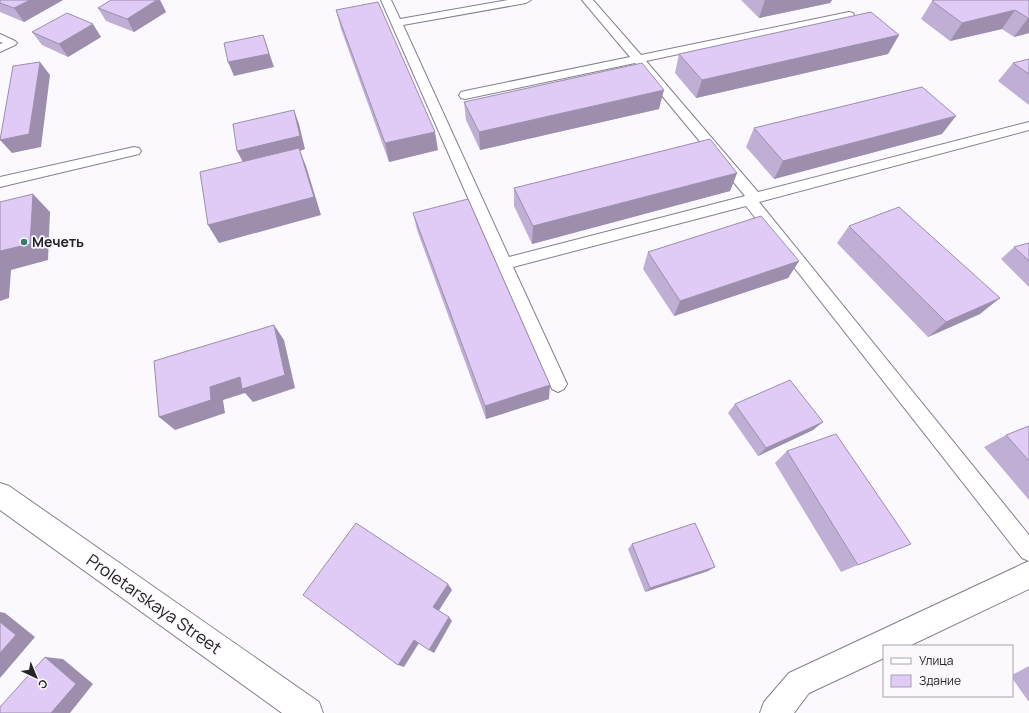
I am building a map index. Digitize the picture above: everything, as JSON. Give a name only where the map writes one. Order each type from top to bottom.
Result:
[{"type":"street","name":"Proletarskaya Street","points":[[0,495],[308,713]]},
{"type":"street","points":[[775,713],[799,684],[1029,575]]},
{"type":"lane","points":[[386,0],[558,384]]},
{"type":"lane","points":[[397,23],[526,0]]},
{"type":"lane","points":[[587,0],[638,59],[752,199],[1029,551]]},
{"type":"lane","points":[[464,95],[849,15]]},
{"type":"lane","points":[[0,37],[11,43],[0,49]]},
{"type":"lane","points":[[504,264],[1029,126]]},
{"type":"lane","points":[[0,182],[134,152]]},
{"type":"building","points":[[0,0],[30,0],[14,8],[0,3]]},
{"type":"building","points":[[111,0],[157,0],[127,19],[98,8]]},
{"type":"building","points":[[1029,0],[1029,18],[1015,10],[962,23],[932,1]]},
{"type":"building","points":[[378,2],[435,132],[385,143],[336,10]]},
{"type":"building","points":[[871,12],[899,35],[702,80],[679,54]]},
{"type":"building","points":[[67,13],[93,24],[59,44],[32,32]]},
{"type":"building","points":[[263,35],[269,54],[228,62],[224,43]]},
{"type":"building","points":[[1029,59],[1029,74],[1013,63]]},
{"type":"building","points":[[40,62],[29,134],[0,140],[13,66]]},
{"type":"building","points":[[642,63],[664,90],[479,132],[464,102]]},
{"type":"building","points":[[922,87],[956,116],[783,161],[754,128]]},
{"type":"building","points":[[294,110],[300,136],[237,151],[233,124]]},
{"type":"building","points":[[710,139],[737,173],[533,226],[514,188]]},
{"type":"building","points":[[299,148],[314,197],[208,225],[200,172]]},
{"type":"building","points":[[33,194],[30,244],[0,251],[0,202]]},
{"type":"building","points":[[468,199],[550,385],[485,406],[413,213]]},
{"type":"building","points":[[899,207],[1000,298],[946,322],[849,226]]},
{"type":"building","points":[[761,216],[799,261],[680,301],[648,252]]},
{"type":"building","points":[[1029,243],[1029,261],[1014,247]]},
{"type":"building","points":[[274,325],[285,375],[242,389],[240,377],[210,387],[211,400],[159,417],[154,361]]},
{"type":"building","points":[[790,380],[823,422],[766,448],[735,404]]},
{"type":"building","points":[[1029,426],[1029,461],[1006,435]]},
{"type":"building","points":[[836,434],[911,544],[858,565],[787,451]]},
{"type":"building","points":[[356,523],[448,584],[433,607],[449,617],[429,650],[414,640],[398,665],[303,595]]},
{"type":"building","points":[[695,523],[715,567],[650,588],[632,544]]},
{"type":"building","points":[[0,622],[16,635],[0,653]]},
{"type":"building","points":[[45,657],[76,684],[51,713],[0,713],[0,707]]},
{"type":"place","name":"Мечеть","points":[[24,242]]}]
